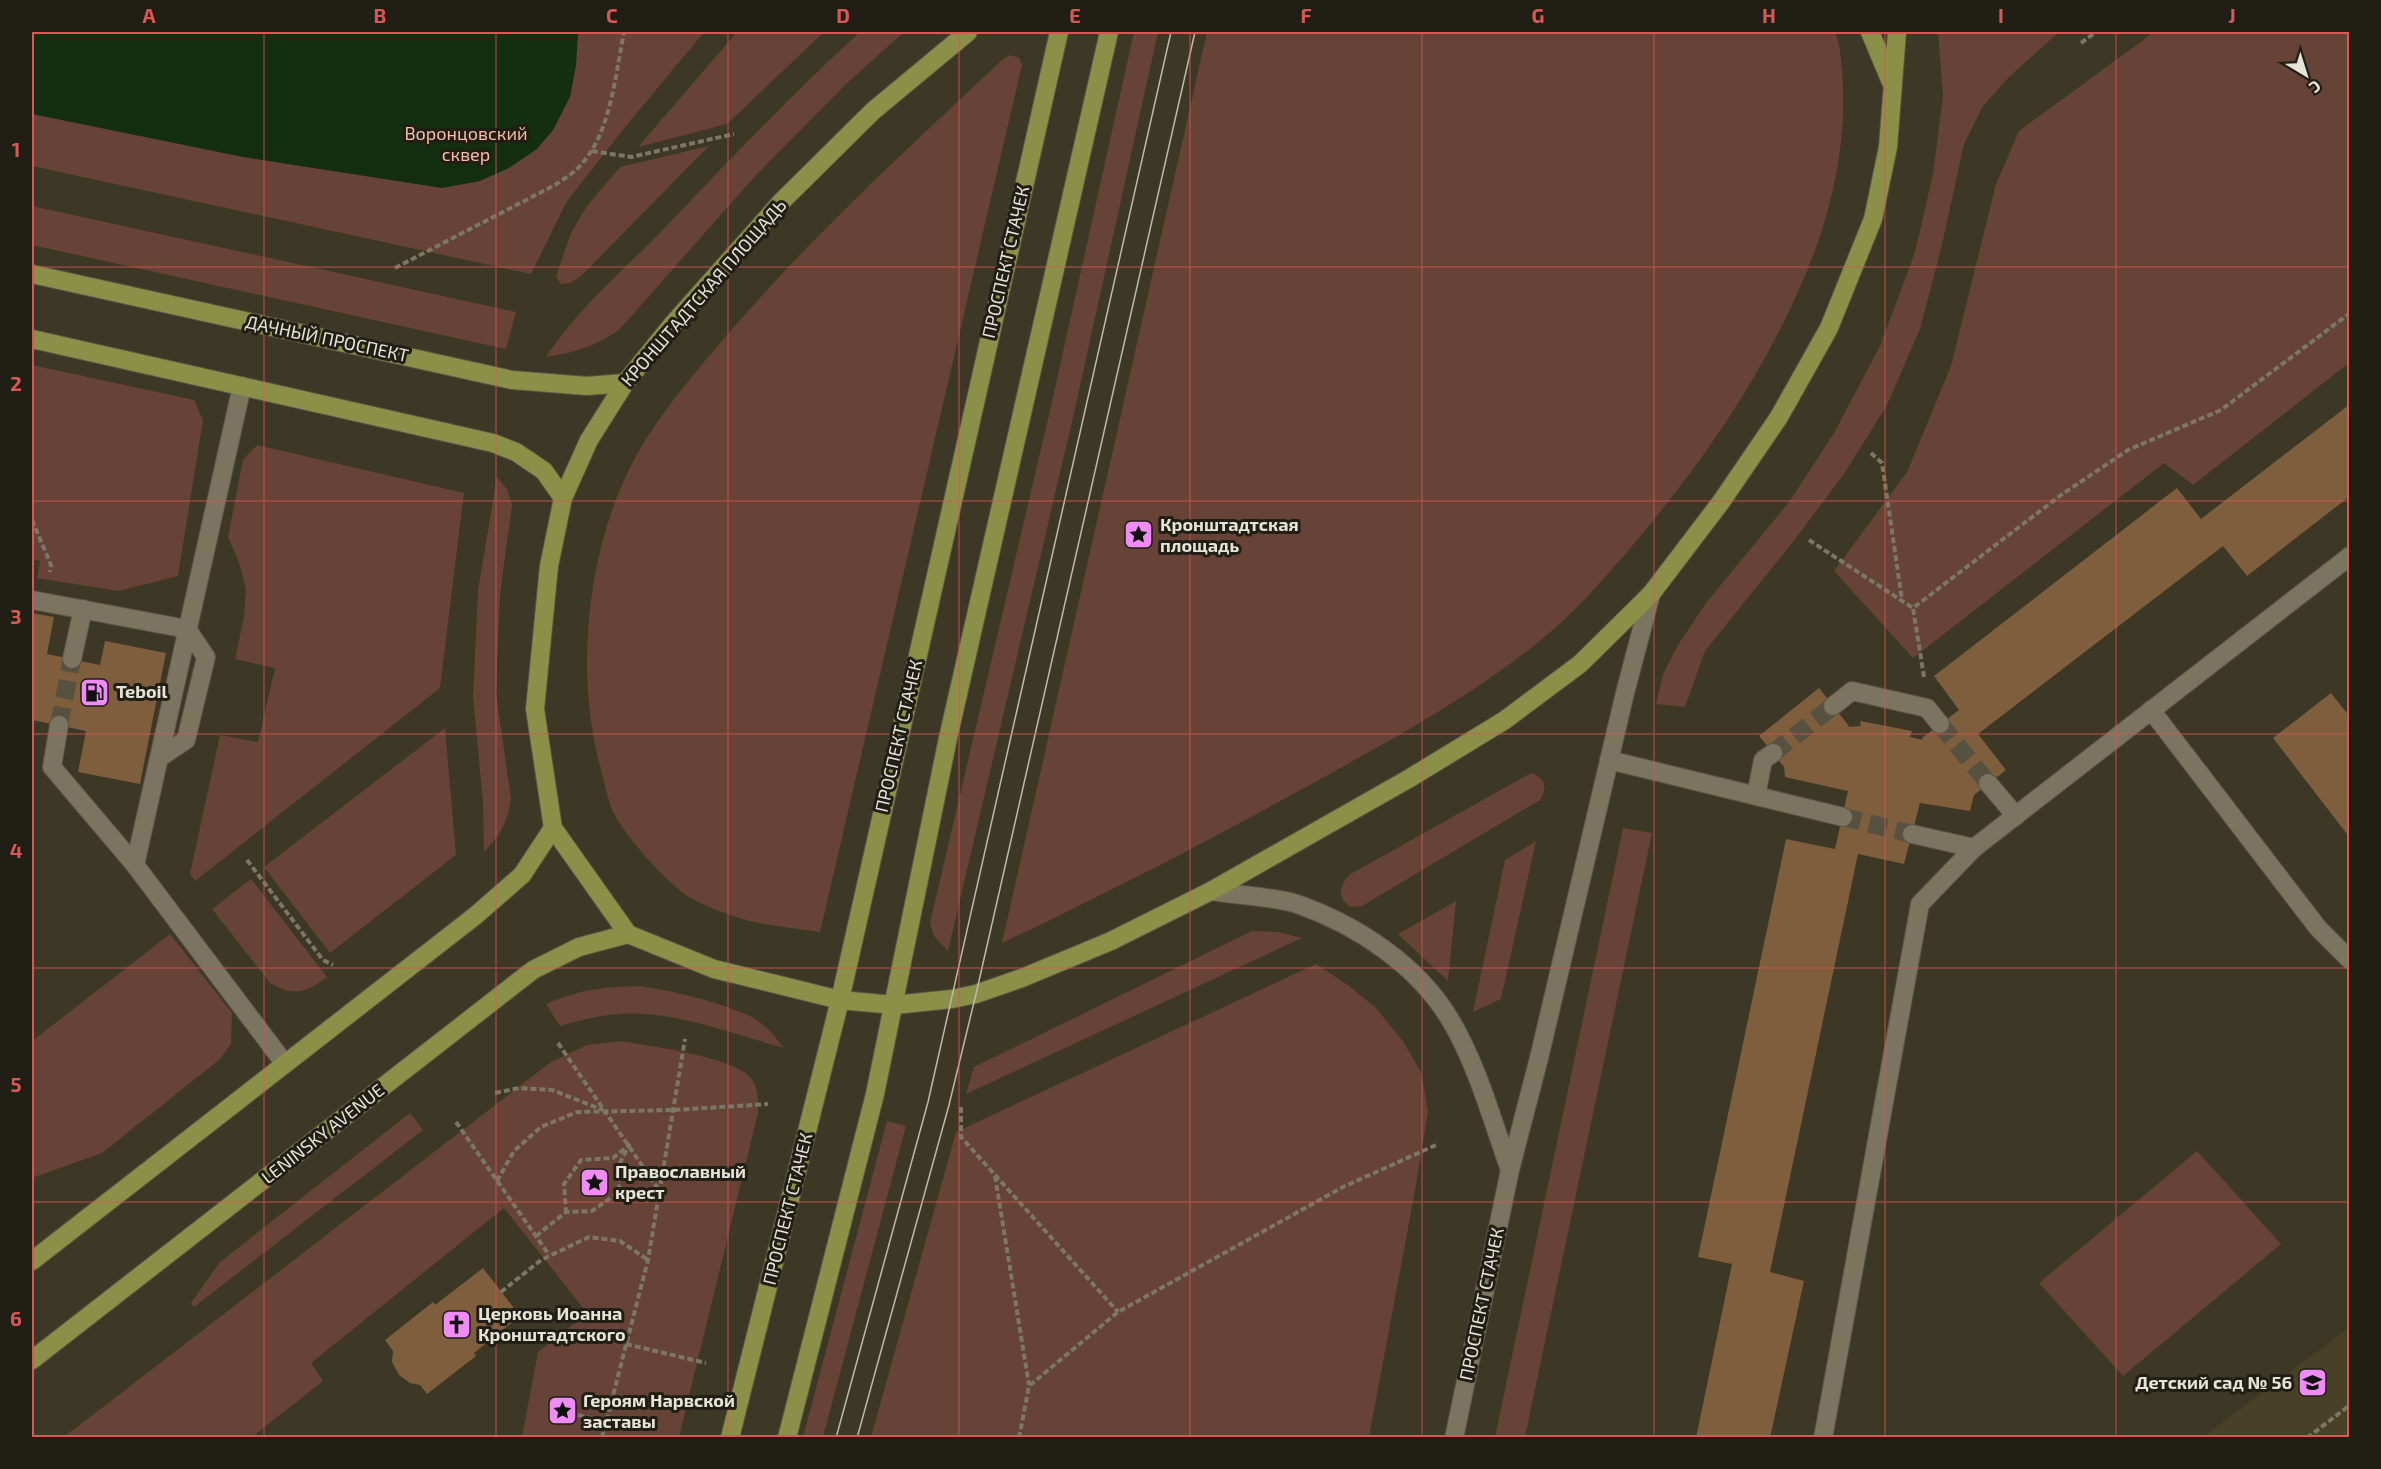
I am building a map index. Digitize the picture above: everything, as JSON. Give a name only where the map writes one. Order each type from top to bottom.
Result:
[{"type":"main road","name":"КРОНШТАДТСКАЯ ПЛОЩАДЬ","points":[[628,934],[553,828],[535,709],[549,566],[563,498],[589,440],[625,383],[672,325],[782,201],[873,111],[968,32]]},
{"type":"main road","name":"ПРОСПЕКТ СТАЧЕК","points":[[730,1437],[840,1000],[1059,32]]},
{"type":"main road","points":[[787,1437],[875,1094],[948,738],[1109,32]]},
{"type":"main road","points":[[1870,32],[1893,86]]},
{"type":"main road","points":[[628,934],[714,969],[840,1000],[894,1005],[976,994],[1022,978],[1110,941],[1211,891],[1410,778],[1505,720],[1580,664],[1651,594],[1728,493],[1779,417],[1829,328],[1873,219],[1888,147],[1898,32]]},
{"type":"main road","name":"ДАЧНЫЙ ПРОСПЕКТ","points":[[32,274],[512,380],[587,386],[625,383]]},
{"type":"main road","points":[[32,339],[493,443],[516,452],[544,471],[563,498]]},
{"type":"main road","points":[[32,1261],[363,1004],[522,875],[553,828]]},
{"type":"main road","name":"LENINSKY AVENUE","points":[[32,1360],[533,970],[579,947],[628,934]]},
{"type":"street","points":[[187,629],[242,386]]},
{"type":"street","points":[[1823,1437],[1920,904],[1974,848],[2349,556]]},
{"type":"street","name":"ПРОСПЕКТ СТАЧЕК","points":[[1454,1437],[1510,1170],[1651,594]]},
{"type":"street","points":[[32,600],[187,629],[206,657],[186,740],[159,758],[135,865]]},
{"type":"street","points":[[72,659],[83,609]]},
{"type":"street","points":[[1833,706],[1852,691],[1927,708],[1940,724]]},
{"type":"street","points":[[2151,710],[2318,928],[2349,960]]},
{"type":"street","points":[[59,726],[52,767],[135,865],[285,1064]]},
{"type":"street","points":[[1756,796],[1763,760],[1773,753]]},
{"type":"street","points":[[1609,760],[1843,817]]},
{"type":"street","points":[[1989,783],[2016,816]]},
{"type":"street","points":[[1912,834],[1974,848]]},
{"type":"street","points":[[1211,891],[1295,903],[1351,927],[1381,947],[1419,980],[1450,1020],[1468,1057],[1477,1076],[1510,1170]]},
{"type":"path","points":[[395,268],[555,185],[578,168],[592,151],[604,128],[624,32]]},
{"type":"path","points":[[2081,43],[2096,32]]},
{"type":"path","points":[[592,151],[631,157],[734,134]]},
{"type":"path","points":[[1913,608],[2061,495],[2128,450],[2221,410],[2349,313]]},
{"type":"path","points":[[1871,453],[1882,463],[1902,600]]},
{"type":"path","points":[[32,520],[51,565],[50,575]]},
{"type":"path","points":[[1809,540],[1913,608],[1927,708]]},
{"type":"path","points":[[247,860],[323,960],[333,965]]},
{"type":"path","points":[[602,1437],[648,1260],[685,1039]]},
{"type":"path","points":[[558,1043],[661,1193]]},
{"type":"path","points":[[495,1093],[519,1088],[552,1090],[606,1112]]},
{"type":"path","points":[[497,1181],[514,1151],[541,1127],[577,1112],[674,1110],[768,1104]]},
{"type":"path","points":[[961,1107],[961,1137],[1118,1312]]},
{"type":"path","points":[[456,1122],[549,1255]]},
{"type":"path","points":[[536,1236],[566,1212],[592,1211],[619,1192],[619,1165],[629,1145]]},
{"type":"path","points":[[566,1212],[564,1184],[581,1160],[613,1158],[629,1145]]},
{"type":"path","points":[[1029,1386],[1118,1312],[1343,1187],[1436,1145]]},
{"type":"path","points":[[995,1174],[1029,1386],[1019,1437]]},
{"type":"path","points":[[501,1292],[549,1255],[589,1237],[620,1241],[648,1260]]},
{"type":"path","points":[[626,1344],[706,1363]]},
{"type":"path","points":[[2307,1437],[2349,1405]]},
{"type":"path","points":[[578,1415],[607,1422]]},
{"type":"shaded area","points":[[32,32],[578,33],[576,65],[570,97],[553,130],[537,149],[509,168],[480,181],[442,188],[243,157],[32,114]]},
{"type":"shaded area","name":"Детский сад № 56","points":[[2349,1328],[2349,1437],[2203,1437]]},
{"type":"green space","name":"Воронцовский сквер","points":[[32,32],[704,32],[567,201],[531,274],[32,166]]},
{"type":"green space","points":[[737,32],[824,32],[727,124],[638,147]]},
{"type":"green space","points":[[860,32],[904,32],[846,84],[756,175],[619,330],[584,348],[546,357],[570,324],[598,294],[782,106]]},
{"type":"green space","points":[[1134,32],[1158,32],[1075,409],[948,951],[934,936],[930,923],[1051,406]]},
{"type":"green space","points":[[1207,32],[1835,32],[1842,66],[1843,97],[1843,124],[1836,176],[1823,228],[1804,278],[1769,350],[1729,418],[1683,483],[1633,545],[1587,597],[1549,634],[1487,680],[1437,713],[1385,743],[1169,860],[1002,943]]},
{"type":"green space","points":[[1938,32],[2059,32],[2010,76],[1983,106],[1964,144],[1941,249],[1920,329],[1887,405],[1844,474],[1793,542],[1705,651],[1685,707],[1656,704],[1663,674],[1678,645],[1706,603],[1789,502],[1834,433],[1880,346],[1915,252],[1933,174],[1943,96]]},
{"type":"green space","points":[[2154,32],[2349,32],[2349,363],[2193,485],[2164,463],[1913,658],[1834,571],[1907,472],[1951,366],[1996,184],[2019,131]]},
{"type":"green space","points":[[1011,55],[1019,58],[1022,65],[820,932],[739,918],[696,901],[670,882],[634,843],[616,817],[609,802],[592,729],[587,659],[593,587],[609,519],[631,466],[655,426],[682,389],[759,298],[861,193],[1003,59]]},
{"type":"green space","points":[[709,146],[580,277],[570,283],[561,284],[556,277],[571,233],[587,206],[620,167]]},
{"type":"green space","points":[[32,206],[516,312],[506,349],[32,245]]},
{"type":"green space","points":[[32,365],[194,400],[203,420],[178,576],[118,591],[37,578],[40,561],[32,559]]},
{"type":"green space","points":[[257,445],[464,493],[440,688],[195,881],[190,874],[220,735],[258,742],[275,668],[235,659],[244,617],[246,589],[239,562],[228,537],[243,460]]},
{"type":"green space","points":[[497,477],[507,489],[512,505],[500,594],[496,693],[511,799],[502,828],[484,852],[483,803],[473,696],[478,590]]},
{"type":"green space","points":[[445,728],[456,855],[330,953],[264,867]]},
{"type":"green space","points":[[1531,773],[1544,784],[1540,800],[1362,906],[1350,907],[1341,896],[1341,888],[1349,875]]},
{"type":"green space","points":[[1623,828],[1652,833],[1525,1437],[1495,1437]]},
{"type":"green space","points":[[1536,841],[1501,999],[1473,1012],[1505,860]]},
{"type":"green space","points":[[251,879],[327,977],[312,987],[293,991],[270,983],[212,909]]},
{"type":"green space","points":[[1456,901],[1448,981],[1398,934]]},
{"type":"green space","points":[[1252,931],[1278,932],[1302,938],[966,1094],[974,1067]]},
{"type":"green space","points":[[170,934],[232,1013],[231,1044],[220,1059],[102,1153],[32,1178],[32,1041]]},
{"type":"green space","points":[[1316,964],[1348,985],[1375,1007],[1403,1041],[1421,1072],[1428,1111],[1369,1437],[871,1437],[956,1132]]},
{"type":"green space","points":[[640,986],[696,998],[750,1016],[765,1026],[784,1048],[695,1022],[659,1016],[611,1015],[560,1026],[546,1004],[592,990]]},
{"type":"green space","points":[[621,1041],[690,1053],[727,1064],[750,1077],[757,1094],[758,1113],[679,1437],[522,1437],[538,1352],[587,1313],[504,1208],[311,1363],[323,1381],[252,1437],[64,1437],[551,1062],[587,1045]]},
{"type":"green space","points":[[410,1113],[423,1130],[194,1307],[191,1303],[220,1262]]},
{"type":"green space","points":[[887,1121],[906,1126],[823,1437],[803,1437]]},
{"type":"green space","points":[[2197,1151],[2281,1244],[2123,1376],[2039,1283]]},
{"type":"building","points":[[2350,404],[2350,496],[2247,576],[2223,546],[1978,734],[2006,770],[1974,795],[1970,811],[1920,803],[1904,864],[1858,854],[1770,1272],[1804,1281],[1770,1438],[1696,1438],[1732,1264],[1698,1257],[1786,839],[1835,849],[1848,791],[1785,777],[1784,767],[1759,736],[1819,688],[1849,726],[1847,727],[1861,726],[1860,721],[1912,731],[1910,737],[1923,740],[1922,738],[1959,710],[1934,676],[2177,488],[2201,519]]},
{"type":"building","name":"Teboil","points":[[32,613],[54,617],[47,654],[100,665],[105,641],[166,653],[140,784],[78,772],[86,731],[32,720]]},
{"type":"building","points":[[2331,693],[2350,717],[2350,838],[2273,738]]},
{"type":"building","name":"Церковь Иоанна Кронштадтского","points":[[483,1268],[520,1316],[474,1353],[476,1356],[427,1394],[420,1385],[410,1383],[399,1375],[392,1362],[393,1351],[385,1340],[433,1302],[435,1305]]},
{"type":"tunnel","points":[[59,725],[72,659]]},
{"type":"tunnel","points":[[1773,753],[1833,706]]},
{"type":"tunnel","points":[[1940,724],[1988,783]]},
{"type":"tunnel","points":[[1843,817],[1912,834]]},
{"type":"tram line","points":[[836,1438],[928,1102],[1171,32]]},
{"type":"tram line","points":[[857,1438],[949,1105],[976,994],[1195,32]]},
{"type":"place","name":"Кронштадтская площадь","points":[[1139,535]]},
{"type":"place","name":"Teboil","points":[[95,692]]},
{"type":"place","name":"Православный крест","points":[[594,1182]]},
{"type":"place","name":"Церковь Иоанна Кронштадтского","points":[[457,1324]]},
{"type":"place","name":"Детский сад № 56","points":[[2313,1383]]},
{"type":"place","name":"Героям Нарвской заставы","points":[[562,1411]]}]
